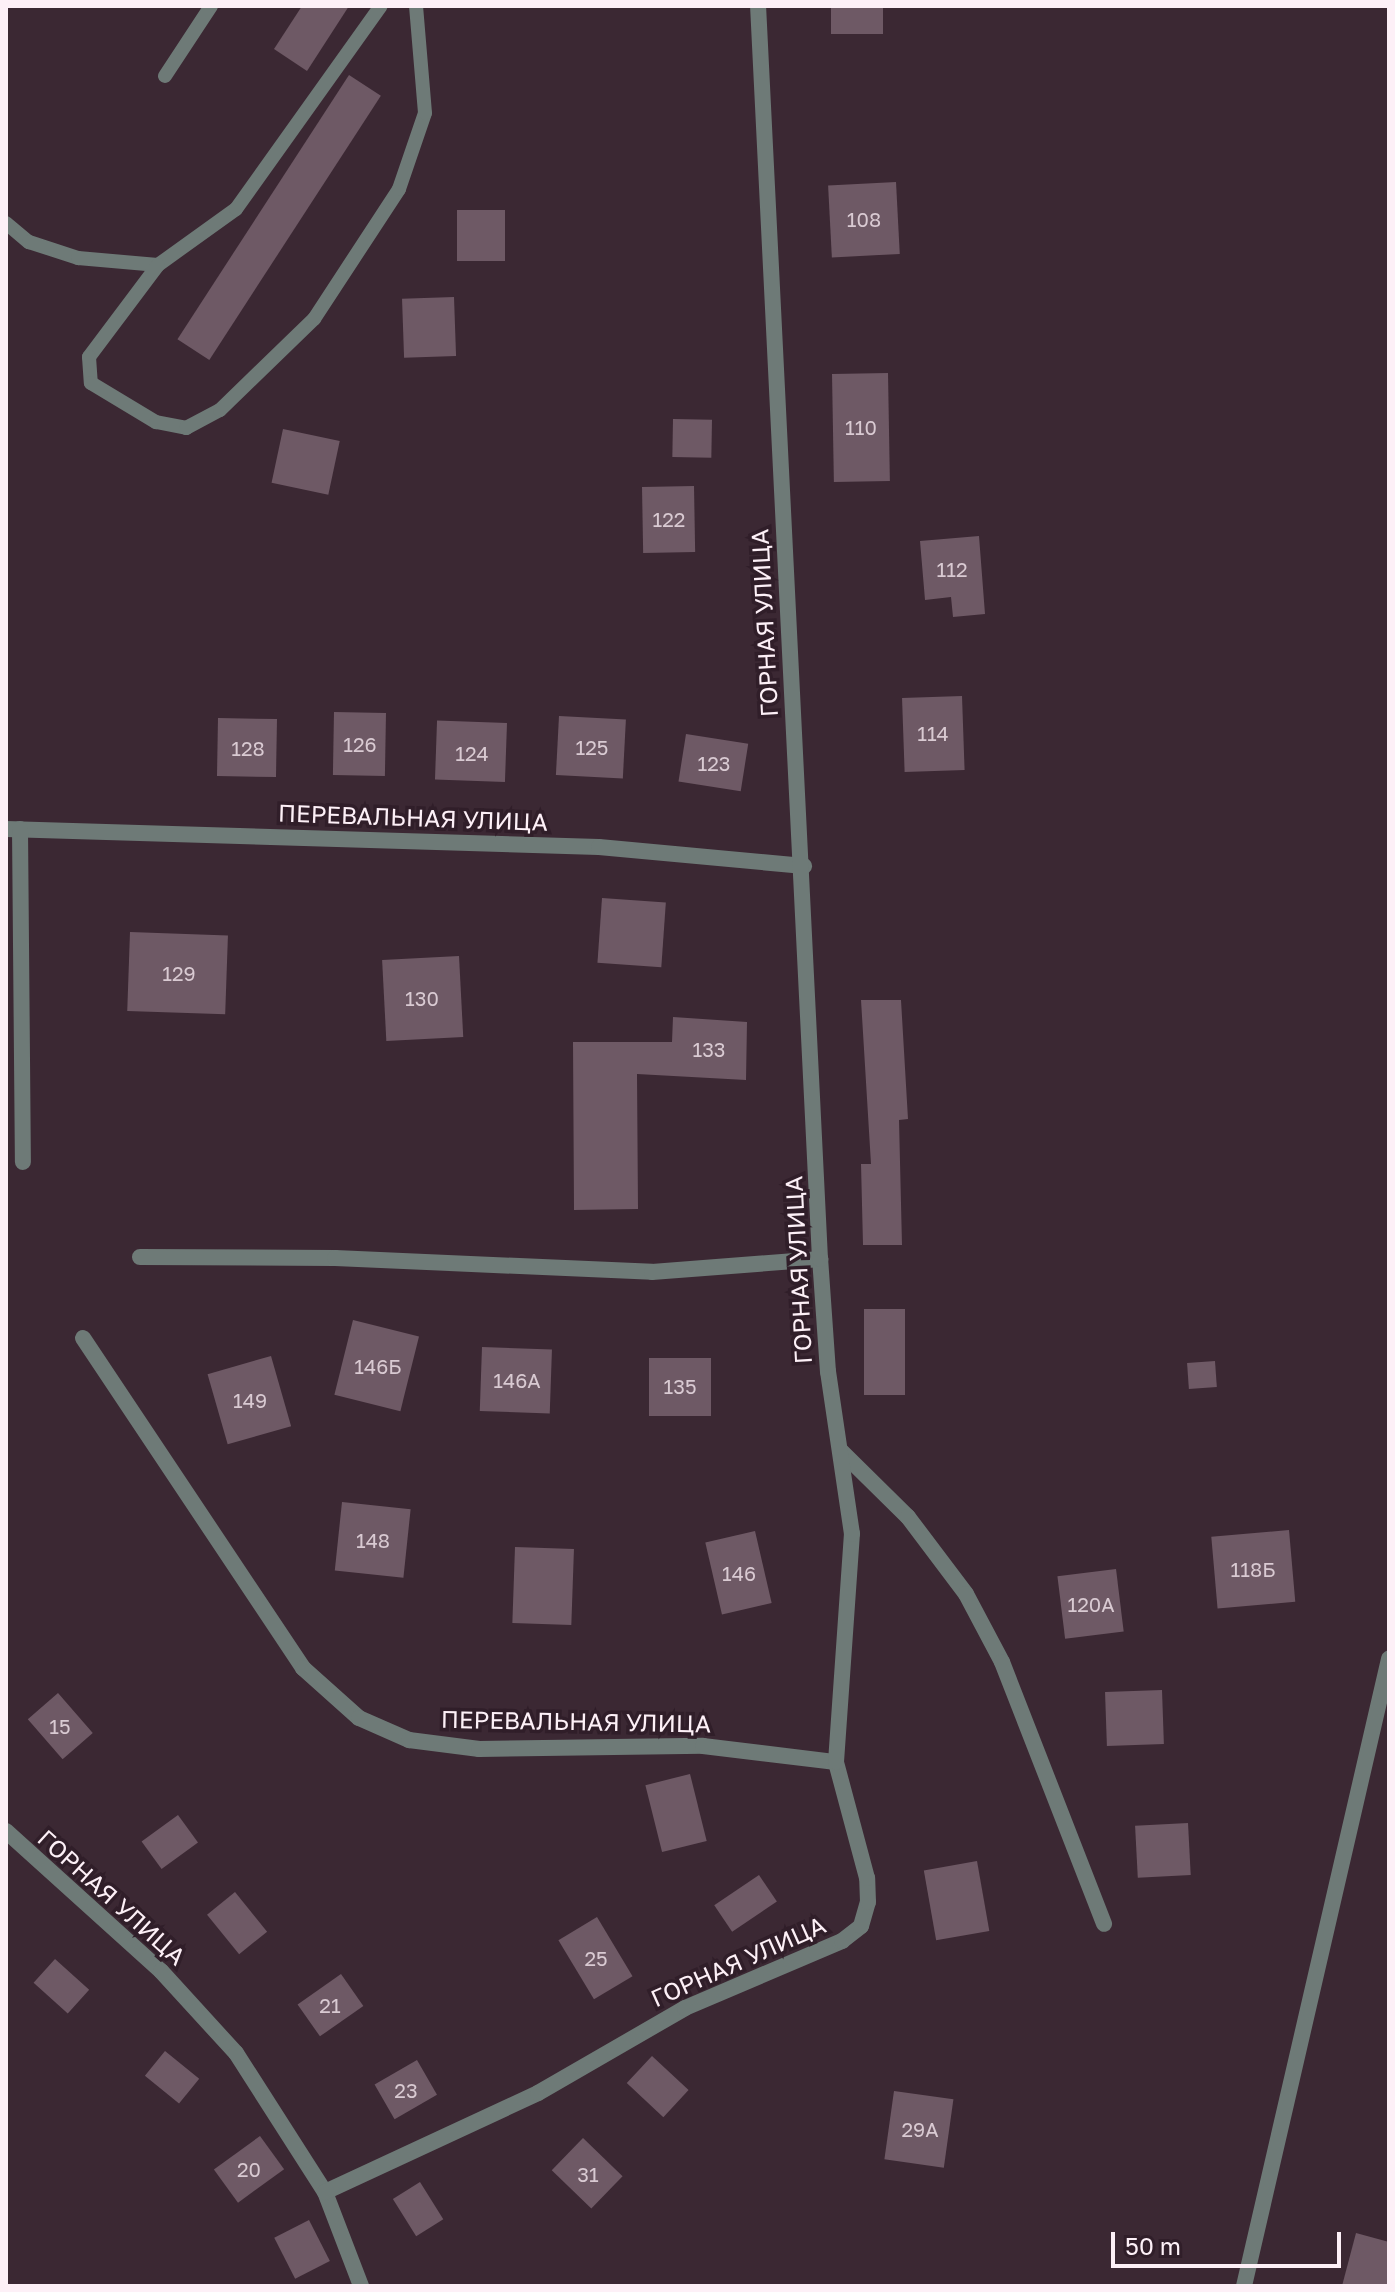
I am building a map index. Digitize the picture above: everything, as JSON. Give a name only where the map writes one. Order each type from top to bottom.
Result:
[{"type":"street","name":"ГОРНАЯ УЛИЦА","points":[[325,2192],[538,2093],[685,2008],[842,1941],[861,1926],[867,1878],[836,1762],[852,1534],[828,1372],[820,1259],[804,866],[758,6]]},
{"type":"street","name":"ПЕРЕВАЛЬНАЯ УЛИЦА","points":[[23,1162],[13,829],[599,847],[804,866]]},
{"type":"street","points":[[140,1257],[335,1258],[652,1272],[820,1259]]},
{"type":"street","name":"ПЕРЕВАЛЬНАЯ УЛИЦА","points":[[83,1338],[303,1668],[359,1718],[409,1740],[479,1749],[703,1746],[836,1762]]},
{"type":"street","points":[[841,1451],[908,1517],[966,1594],[1002,1662],[1104,1924]]},
{"type":"street","points":[[1244,2286],[1389,1659]]},
{"type":"street","name":"ГОРНАЯ УЛИЦА","points":[[6,1831],[161,1971],[236,2053],[325,2192],[361,2286]]},
{"type":"lane","points":[[165,76],[211,6]]},
{"type":"lane","points":[[381,6],[236,209],[158,265],[89,357],[91,383],[156,422],[186,428],[220,410],[314,319],[399,189],[425,113],[416,6]]},
{"type":"lane","points":[[6,223],[29,242],[78,258],[158,265]]},
{"type":"building","points":[[302,6],[349,6],[307,71],[274,49]]},
{"type":"building","points":[[831,6],[883,6],[883,34],[831,34]]},
{"type":"building","points":[[349,75],[381,96],[209,360],[177,339]]},
{"type":"building","points":[[896,182],[900,254],[832,257],[828,186]]},
{"type":"building","points":[[457,210],[505,210],[505,261],[457,261]]},
{"type":"building","points":[[454,297],[456,356],[404,358],[402,299]]},
{"type":"building","points":[[888,373],[890,481],[834,482],[832,374]]},
{"type":"building","points":[[673,419],[712,420],[711,458],[672,457]]},
{"type":"building","points":[[283,429],[340,441],[328,495],[272,483]]},
{"type":"building","points":[[694,486],[695,552],[643,553],[642,487]]},
{"type":"building","points":[[979,536],[985,614],[953,617],[951,597],[925,600],[920,541]]},
{"type":"building","points":[[962,696],[965,770],[905,772],[902,698]]},
{"type":"building","points":[[334,712],[386,713],[385,776],[333,775]]},
{"type":"building","points":[[559,716],[626,720],[623,778],[556,775]]},
{"type":"building","points":[[218,718],[277,719],[276,777],[217,776]]},
{"type":"building","points":[[437,721],[507,723],[505,782],[435,780]]},
{"type":"building","points":[[686,734],[748,744],[741,791],[678,781]]},
{"type":"building","points":[[602,898],[666,902],[661,967],[597,963]]},
{"type":"building","points":[[130,932],[228,935],[225,1014],[127,1011]]},
{"type":"building","points":[[459,956],[463,1037],[386,1041],[382,960]]},
{"type":"building","points":[[861,1000],[901,1000],[908,1119],[899,1120],[902,1245],[863,1245],[861,1164],[871,1164]]},
{"type":"building","points":[[673,1017],[747,1022],[746,1080],[637,1074],[638,1209],[574,1210],[573,1042],[672,1042]]},
{"type":"building","points":[[864,1309],[905,1309],[905,1395],[864,1395]]},
{"type":"building","points":[[353,1320],[419,1336],[400,1411],[334,1395]]},
{"type":"building","points":[[482,1347],[552,1349],[550,1413],[480,1411]]},
{"type":"building","points":[[271,1356],[291,1426],[228,1444],[208,1374]]},
{"type":"building","points":[[649,1358],[711,1358],[711,1416],[649,1416]]},
{"type":"building","points":[[1215,1361],[1217,1387],[1189,1389],[1187,1363]]},
{"type":"building","points":[[342,1502],[411,1509],[403,1578],[335,1571]]},
{"type":"building","points":[[1289,1530],[1295,1602],[1218,1609],[1211,1537]]},
{"type":"building","points":[[755,1531],[772,1603],[722,1615],[705,1542]]},
{"type":"building","points":[[515,1547],[574,1549],[571,1625],[512,1623]]},
{"type":"building","points":[[1116,1569],[1124,1632],[1065,1639],[1057,1576]]},
{"type":"building","points":[[1162,1690],[1164,1744],[1107,1746],[1105,1692]]},
{"type":"building","points":[[58,1693],[93,1733],[63,1759],[28,1719]]},
{"type":"building","points":[[690,1774],[707,1841],[662,1852],[645,1785]]},
{"type":"building","points":[[178,1815],[198,1843],[162,1869],[142,1841]]},
{"type":"building","points":[[1188,1823],[1191,1875],[1138,1878],[1135,1826]]},
{"type":"building","points":[[977,1861],[989,1931],[936,1940],[924,1870]]},
{"type":"building","points":[[759,1875],[777,1902],[732,1932],[714,1905]]},
{"type":"building","points":[[235,1892],[267,1932],[239,1954],[207,1915]]},
{"type":"building","points":[[597,1917],[633,1976],[594,1999],[558,1940]]},
{"type":"building","points":[[55,1959],[89,1990],[68,2014],[34,1983]]},
{"type":"building","points":[[341,1974],[363,2006],[320,2036],[298,2004]]},
{"type":"building","points":[[165,2051],[199,2079],[179,2104],[145,2076]]},
{"type":"building","points":[[652,2056],[689,2090],[663,2117],[627,2083]]},
{"type":"building","points":[[417,2060],[437,2095],[395,2119],[375,2084]]},
{"type":"building","points":[[894,2091],[953,2099],[944,2168],[884,2159]]},
{"type":"building","points":[[260,2136],[284,2169],[238,2203],[214,2170]]},
{"type":"building","points":[[583,2138],[623,2176],[591,2209],[552,2170]]},
{"type":"building","points":[[420,2182],[443,2219],[416,2236],[393,2199]]},
{"type":"building","points":[[309,2220],[330,2261],[295,2279],[274,2238]]},
{"type":"building","points":[[1356,2233],[1389,2242],[1389,2286],[1342,2286]]}]
